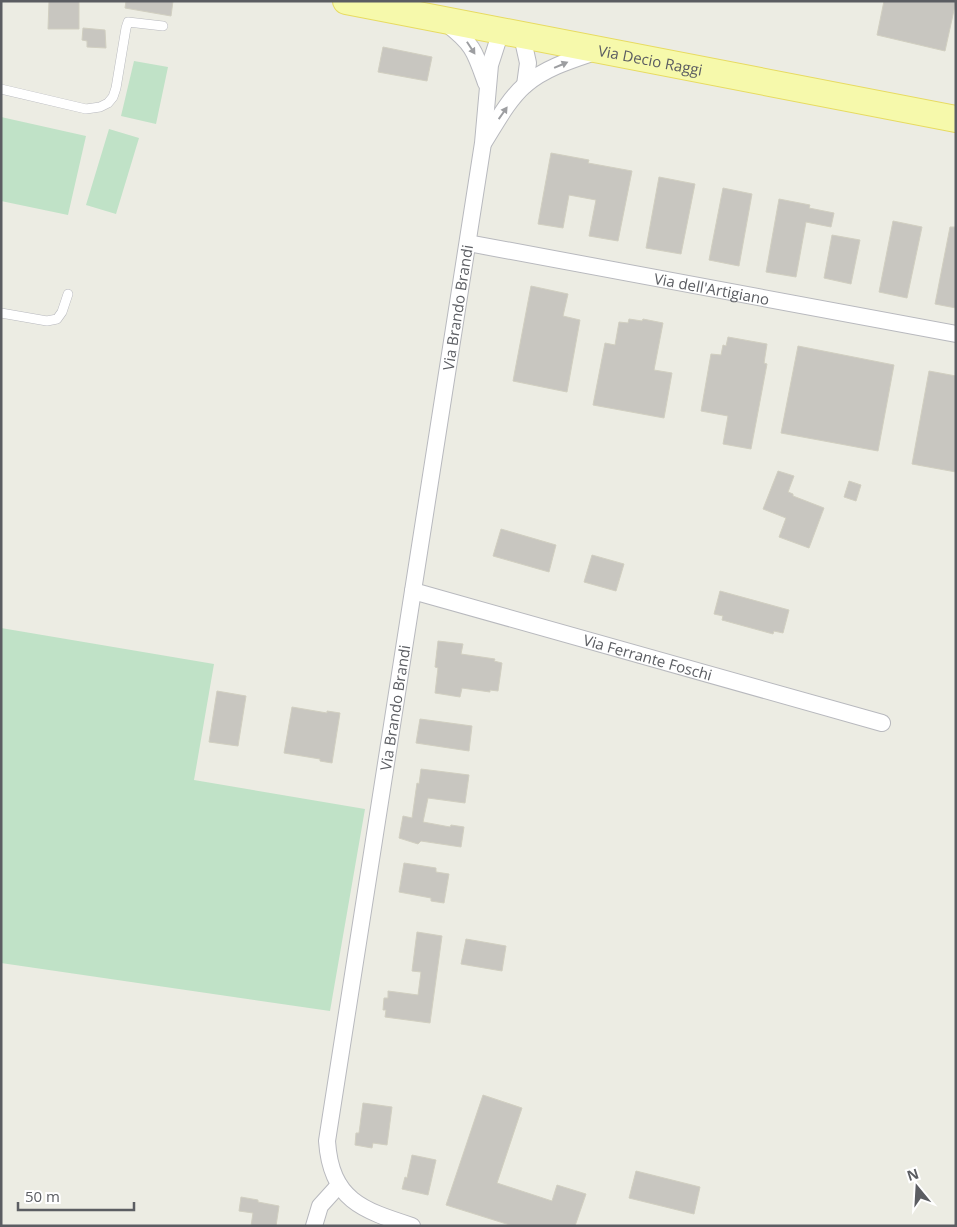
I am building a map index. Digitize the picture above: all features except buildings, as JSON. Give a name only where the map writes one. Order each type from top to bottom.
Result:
[{"type":"main road","name":"Via Decio Raggi","points":[[346,1],[385,5],[441,20],[511,34],[956,118]]},
{"type":"street","name":"Via Brando Brandi","points":[[441,20],[465,38],[475,53],[487,86]]},
{"type":"street","name":"Via Brando Brandi","points":[[412,1226],[363,1208],[349,1198],[332,1172],[328,1157],[328,1122],[468,243],[483,143],[487,86],[492,53],[511,34]]},
{"type":"street","points":[[511,34],[528,63],[525,86]]},
{"type":"street","name":"Via Brando Brandi","points":[[483,143],[511,102],[525,86],[552,68],[600,51]]},
{"type":"street","name":"Via dell'Artigiano","points":[[468,243],[956,334]]},
{"type":"street","name":"Via Ferrante Foschi","points":[[413,591],[882,723]]},
{"type":"street","points":[[314,1226],[320,1206],[339,1185]]},
{"type":"lane","points":[[1,88],[86,109],[100,107],[108,103],[113,97],[116,88],[128,22],[163,26]]},
{"type":"lane","points":[[1,313],[47,321],[57,319],[62,312],[68,294]]},
{"type":"green space","points":[[134,61],[168,67],[156,124],[121,116]]},
{"type":"green space","points":[[1,117],[86,136],[68,215],[1,201]]},
{"type":"green space","points":[[109,129],[139,138],[116,214],[86,205]]},
{"type":"green space","points":[[1,628],[214,664],[194,780],[365,809],[330,1011],[1,963]]}]
